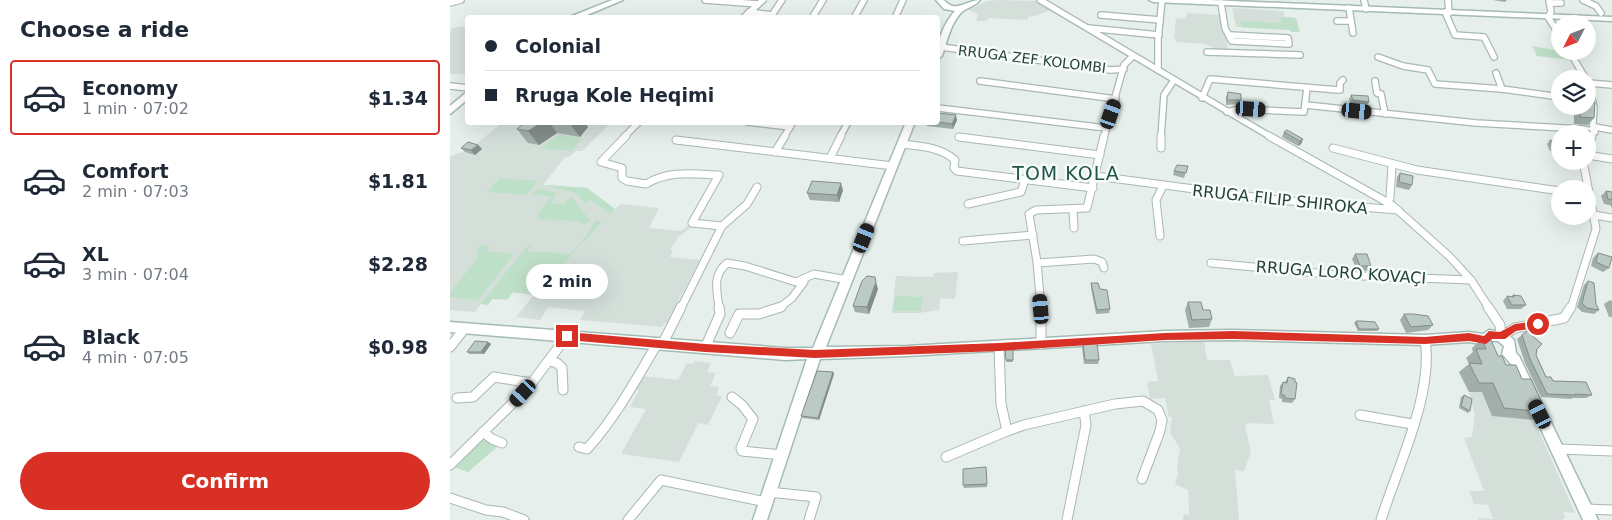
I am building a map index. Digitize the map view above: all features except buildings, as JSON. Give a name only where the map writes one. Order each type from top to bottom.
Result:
[{"type":"main road","points":[[579,15],[619,0]]},
{"type":"main road","points":[[930,0],[941,2],[950,8],[962,8],[973,4],[976,0]]},
{"type":"main road","points":[[1153,0],[1212,1],[1221,3],[1612,20]]},
{"type":"main road","points":[[950,8],[951,20]]},
{"type":"main road","points":[[940,50],[951,20],[962,8]]},
{"type":"main road","points":[[451,110],[465,97]]},
{"type":"main road","points":[[760,520],[815,354],[826,334],[910,125]]},
{"type":"main road","points":[[450,326],[660,345],[815,354],[999,347],[1165,336],[1233,335],[1425,340],[1469,337],[1486,340],[1494,351],[1508,354],[1515,360],[1589,514]]},
{"type":"main road","points":[[1486,340],[1489,335],[1501,336],[1510,344],[1511,351],[1508,354]]},
{"type":"street","points":[[450,3],[461,0]]},
{"type":"street","points":[[707,0],[758,4]]},
{"type":"street","points":[[746,15],[763,0]]},
{"type":"street","points":[[772,15],[782,0]]},
{"type":"street","points":[[814,15],[824,0]]},
{"type":"street","points":[[856,15],[864,0]]},
{"type":"street","points":[[896,15],[903,0]]},
{"type":"street","points":[[1040,0],[1202,98],[1398,210],[1449,256],[1472,280],[1500,325],[1501,336],[1515,328],[1564,318],[1571,308],[1596,233],[1595,225]]},
{"type":"street","points":[[1158,70],[1162,0]]},
{"type":"street","points":[[1364,0],[1366,9]]},
{"type":"street","points":[[1448,0],[1447,12],[1455,35],[1484,37],[1494,57]]},
{"type":"street","points":[[1582,0],[1596,6],[1601,13]]},
{"type":"street","points":[[1551,22],[1548,17],[1550,12],[1549,1],[1561,3]]},
{"type":"street","points":[[1221,3],[1225,28],[1231,38],[1233,52]]},
{"type":"street","points":[[1349,8],[1353,33]]},
{"type":"street","points":[[749,12],[766,15]]},
{"type":"street","points":[[1101,15],[1160,20]]},
{"type":"street","points":[[1337,20],[1350,21]]},
{"type":"street","points":[[1084,27],[1159,35]]},
{"type":"street","points":[[1231,38],[1288,38],[1289,44],[1231,38]]},
{"type":"street","name":"RRUGA ZEF KOLOMBI","points":[[941,47],[1111,70],[1124,69]]},
{"type":"street","points":[[1207,52],[1300,55]]},
{"type":"street","points":[[1041,344],[1038,263],[1029,214],[1031,212],[1088,208],[1106,128],[1127,61],[1133,56]]},
{"type":"street","points":[[1378,58],[1393,60],[1403,66],[1428,70],[1435,84],[1502,89],[1551,96]]},
{"type":"street","points":[[1496,73],[1502,89]]},
{"type":"street","points":[[1202,98],[1210,79],[1340,90],[1342,80]]},
{"type":"street","points":[[1161,148],[1162,100],[1174,80]]},
{"type":"street","points":[[980,81],[1116,99]]},
{"type":"street","points":[[1375,81],[1377,93],[1381,94],[1385,114]]},
{"type":"street","points":[[1596,82],[1612,85]]},
{"type":"street","points":[[450,86],[465,88]]},
{"type":"street","points":[[1227,112],[1239,109],[1302,113],[1306,111],[1307,88]]},
{"type":"street","points":[[1306,105],[1476,123],[1551,127]]},
{"type":"street","points":[[940,108],[1106,128]]},
{"type":"street","points":[[636,125],[601,162],[622,168],[622,178],[636,184],[646,184],[658,177],[675,173],[719,175],[692,222],[722,226]]},
{"type":"street","points":[[775,152],[792,125]]},
{"type":"street","points":[[830,158],[846,125]]},
{"type":"street","points":[[1596,129],[1612,130]]},
{"type":"street","points":[[959,137],[1100,155]]},
{"type":"street","points":[[676,140],[893,166]]},
{"type":"street","points":[[902,144],[929,148],[949,155],[955,160],[954,168],[957,171],[1093,188]]},
{"type":"street","points":[[1333,148],[1392,166],[1499,184],[1551,190]]},
{"type":"street","points":[[1596,156],[1612,159]]},
{"type":"street","points":[[1388,203],[1392,166]]},
{"type":"street","name":"RRUGA FILIP SHIROKA","points":[[1096,176],[1324,205],[1398,210]]},
{"type":"street","points":[[968,204],[1021,192],[1025,180]]},
{"type":"street","points":[[1160,236],[1156,200],[1163,186]]},
{"type":"street","points":[[579,447],[587,449],[598,437],[660,345],[722,226],[747,204],[757,187]]},
{"type":"street","points":[[1073,210],[1074,228]]},
{"type":"street","points":[[1596,215],[1612,218]]},
{"type":"street","points":[[963,242],[1033,236]]},
{"type":"street","points":[[1038,263],[1094,260],[1102,262],[1104,268]]},
{"type":"street","points":[[705,348],[720,314],[716,278],[720,269],[727,263],[745,266],[796,282],[814,274],[848,280]]},
{"type":"street","name":"RRUGA LORO KOVAÇI","points":[[1211,263],[1337,275],[1472,280]]},
{"type":"street","points":[[730,333],[739,314],[753,315],[779,309],[796,296],[804,282],[803,279]]},
{"type":"street","points":[[450,347],[465,328]]},
{"type":"street","points":[[450,465],[532,383],[567,336]]},
{"type":"street","points":[[1381,520],[1412,424],[1415,420],[1428,368],[1428,350],[1425,340]]},
{"type":"street","points":[[999,347],[1001,404],[1007,431]]},
{"type":"street","points":[[550,361],[557,363],[562,368],[560,375],[564,385],[563,390]]},
{"type":"street","points":[[457,398],[473,397],[494,377],[532,383]]},
{"type":"street","points":[[732,397],[742,405],[753,419],[741,448],[742,451],[782,455]]},
{"type":"street","points":[[946,457],[1007,431],[1115,404],[1143,401],[1158,410],[1162,420],[1160,431],[1142,479]]},
{"type":"street","points":[[1067,520],[1086,425],[1084,411]]},
{"type":"street","points":[[1360,415],[1412,424]]},
{"type":"street","points":[[483,432],[492,439],[502,443]]},
{"type":"street","points":[[1558,449],[1612,451]]},
{"type":"street","points":[[628,520],[661,480],[767,497],[781,492],[816,497],[809,520]]},
{"type":"street","points":[[450,498],[486,510],[503,512],[524,520]]},
{"type":"street","points":[[1589,514],[1612,510]]},
{"type":"shaded area","points":[[986,1],[1037,1],[1050,10],[1028,17],[1028,20],[988,18],[987,21],[976,21],[978,14],[969,10]]},
{"type":"shaded area","points":[[1232,8],[1283,11],[1285,17],[1296,18],[1300,32],[1236,27]]},
{"type":"shaded area","points":[[1187,13],[1219,15],[1222,31],[1225,31],[1228,50],[1212,51],[1212,47],[1205,44],[1176,42],[1176,39],[1174,39],[1176,18],[1185,19]]},
{"type":"shaded area","points":[[465,26],[465,74],[450,74],[450,33],[452,28]]},
{"type":"shaded area","points":[[500,125],[609,125],[582,151],[576,151],[569,157],[565,157],[543,185],[587,188],[615,209],[621,204],[659,208],[649,228],[681,231],[687,226],[692,227],[679,236],[670,250],[673,251],[670,257],[700,260],[676,305],[680,306],[671,324],[664,323],[662,327],[580,320],[585,311],[548,307],[540,320],[516,317],[534,295],[513,292],[506,300],[492,299],[488,305],[481,304],[475,312],[450,310],[450,157],[466,152]]},
{"type":"shaded area","points":[[958,272],[955,299],[940,298],[939,310],[919,313],[892,312],[896,276],[933,277],[934,273]]},
{"type":"shaded area","points":[[1204,341],[1207,360],[1230,360],[1235,376],[1268,375],[1275,400],[1269,400],[1274,424],[1247,423],[1245,426],[1251,452],[1244,471],[1235,470],[1239,520],[1183,520],[1184,514],[1189,515],[1188,490],[1175,484],[1178,474],[1180,449],[1170,432],[1172,417],[1169,417],[1165,398],[1150,399],[1147,382],[1158,381],[1151,344]]},
{"type":"shaded area","points":[[695,361],[711,363],[707,372],[716,373],[710,386],[719,387],[716,395],[722,396],[708,425],[698,423],[679,462],[621,454],[646,409],[630,407],[639,390],[636,389],[643,376],[678,380],[687,363],[693,364]]},
{"type":"shaded area","points":[[1459,372],[1534,420],[1575,513],[1563,512],[1565,517],[1562,520],[1479,520],[1478,518],[1493,519],[1488,505],[1474,504],[1469,491],[1484,491],[1464,438],[1472,437],[1475,415],[1469,392]]},
{"type":"green space","points":[[1280,18],[1296,18],[1300,32],[1242,27],[1241,21],[1281,23]]},
{"type":"green space","points":[[1532,46],[1551,49],[1551,58],[1537,56]]},
{"type":"green space","points":[[559,134],[582,139],[571,151],[541,149]]},
{"type":"green space","points":[[500,178],[538,181],[526,195],[487,192]]},
{"type":"green space","points":[[544,185],[587,188],[615,209],[610,214],[591,200],[585,203],[576,193]]},
{"type":"green space","points":[[538,189],[557,193],[551,203],[564,204],[571,196],[590,220],[587,224],[581,224],[582,221],[539,220],[541,218],[536,217],[551,197],[533,194]]},
{"type":"green space","points":[[595,221],[602,222],[546,283],[542,282],[536,289],[539,290],[535,295],[513,292],[508,299],[492,299],[488,305],[481,304],[527,246],[531,246],[528,251],[570,254],[582,242]]},
{"type":"green space","points":[[481,245],[490,246],[487,251],[514,254],[480,298],[477,300],[450,297],[450,292],[478,258],[476,255],[479,251],[477,250]]},
{"type":"green space","points":[[895,296],[923,297],[921,311],[893,311]]},
{"type":"green space","points":[[481,436],[497,447],[468,472],[451,466]]},
{"type":"district","name":"TOM KOLA","points":[[1066,173]]},
{"type":"route","points":[[567,336],[785,354],[815,354],[999,347],[1165,336],[1288,335],[1425,340],[1477,337],[1486,340],[1489,335],[1497,334],[1502,336],[1515,328],[1538,324]]}]
